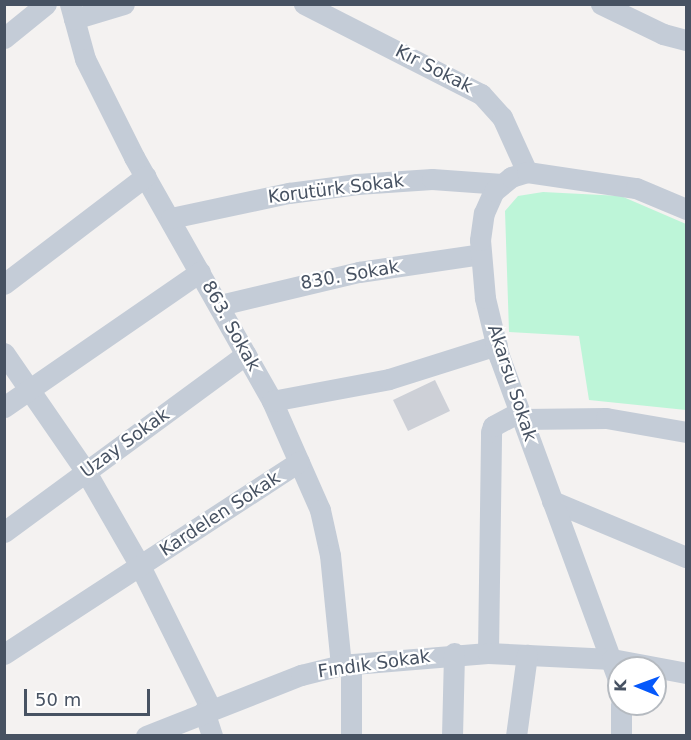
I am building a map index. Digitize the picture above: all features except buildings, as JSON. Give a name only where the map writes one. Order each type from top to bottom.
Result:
[{"type":"street","points":[[4,38],[46,4]]},
{"type":"street","points":[[72,12],[124,4]]},
{"type":"street","name":"Kır Sokak","points":[[304,4],[481,94],[502,117],[527,172]]},
{"type":"street","points":[[602,4],[663,34],[687,40]]},
{"type":"street","name":"863. Sokak","points":[[72,12],[85,59],[146,176],[273,400],[320,510],[330,555],[346,664],[351,735]]},
{"type":"street","points":[[502,184],[527,172],[636,188],[687,209]]},
{"type":"street","points":[[4,284],[146,176]]},
{"type":"street","name":"Korutürk Sokak","points":[[171,218],[289,193],[357,184],[432,179],[502,184]]},
{"type":"street","name":"Akarsu Sokak","points":[[502,184],[484,213],[481,254],[485,298],[497,345],[521,415],[611,656]]},
{"type":"street","name":"830. Sokak","points":[[220,305],[359,272],[481,254]]},
{"type":"street","points":[[4,407],[200,272]]},
{"type":"street","points":[[273,400],[389,379],[497,345]]},
{"type":"street","name":"Kardelen Sokak","points":[[4,353],[86,472],[140,566],[207,710],[212,735]]},
{"type":"street","name":"Uzay Sokak","points":[[4,532],[246,354]]},
{"type":"street","points":[[488,653],[491,432],[493,426],[521,415],[606,418],[687,432]]},
{"type":"street","name":"Kardelen Sokak","points":[[4,654],[299,462]]},
{"type":"street","points":[[552,501],[687,556]]},
{"type":"street","points":[[452,735],[454,653]]},
{"type":"street","name":"Fındık Sokak","points":[[146,735],[301,675],[346,664],[454,653],[607,659]]},
{"type":"street","points":[[516,735],[526,655]]},
{"type":"street","name":"Fındık Sokak","points":[[667,669],[687,673]]},
{"type":"street","points":[[621,716],[621,735]]},
{"type":"green space","points":[[543,192],[621,196],[686,224],[686,410],[589,400],[579,336],[509,332],[505,211],[518,196]]}]
